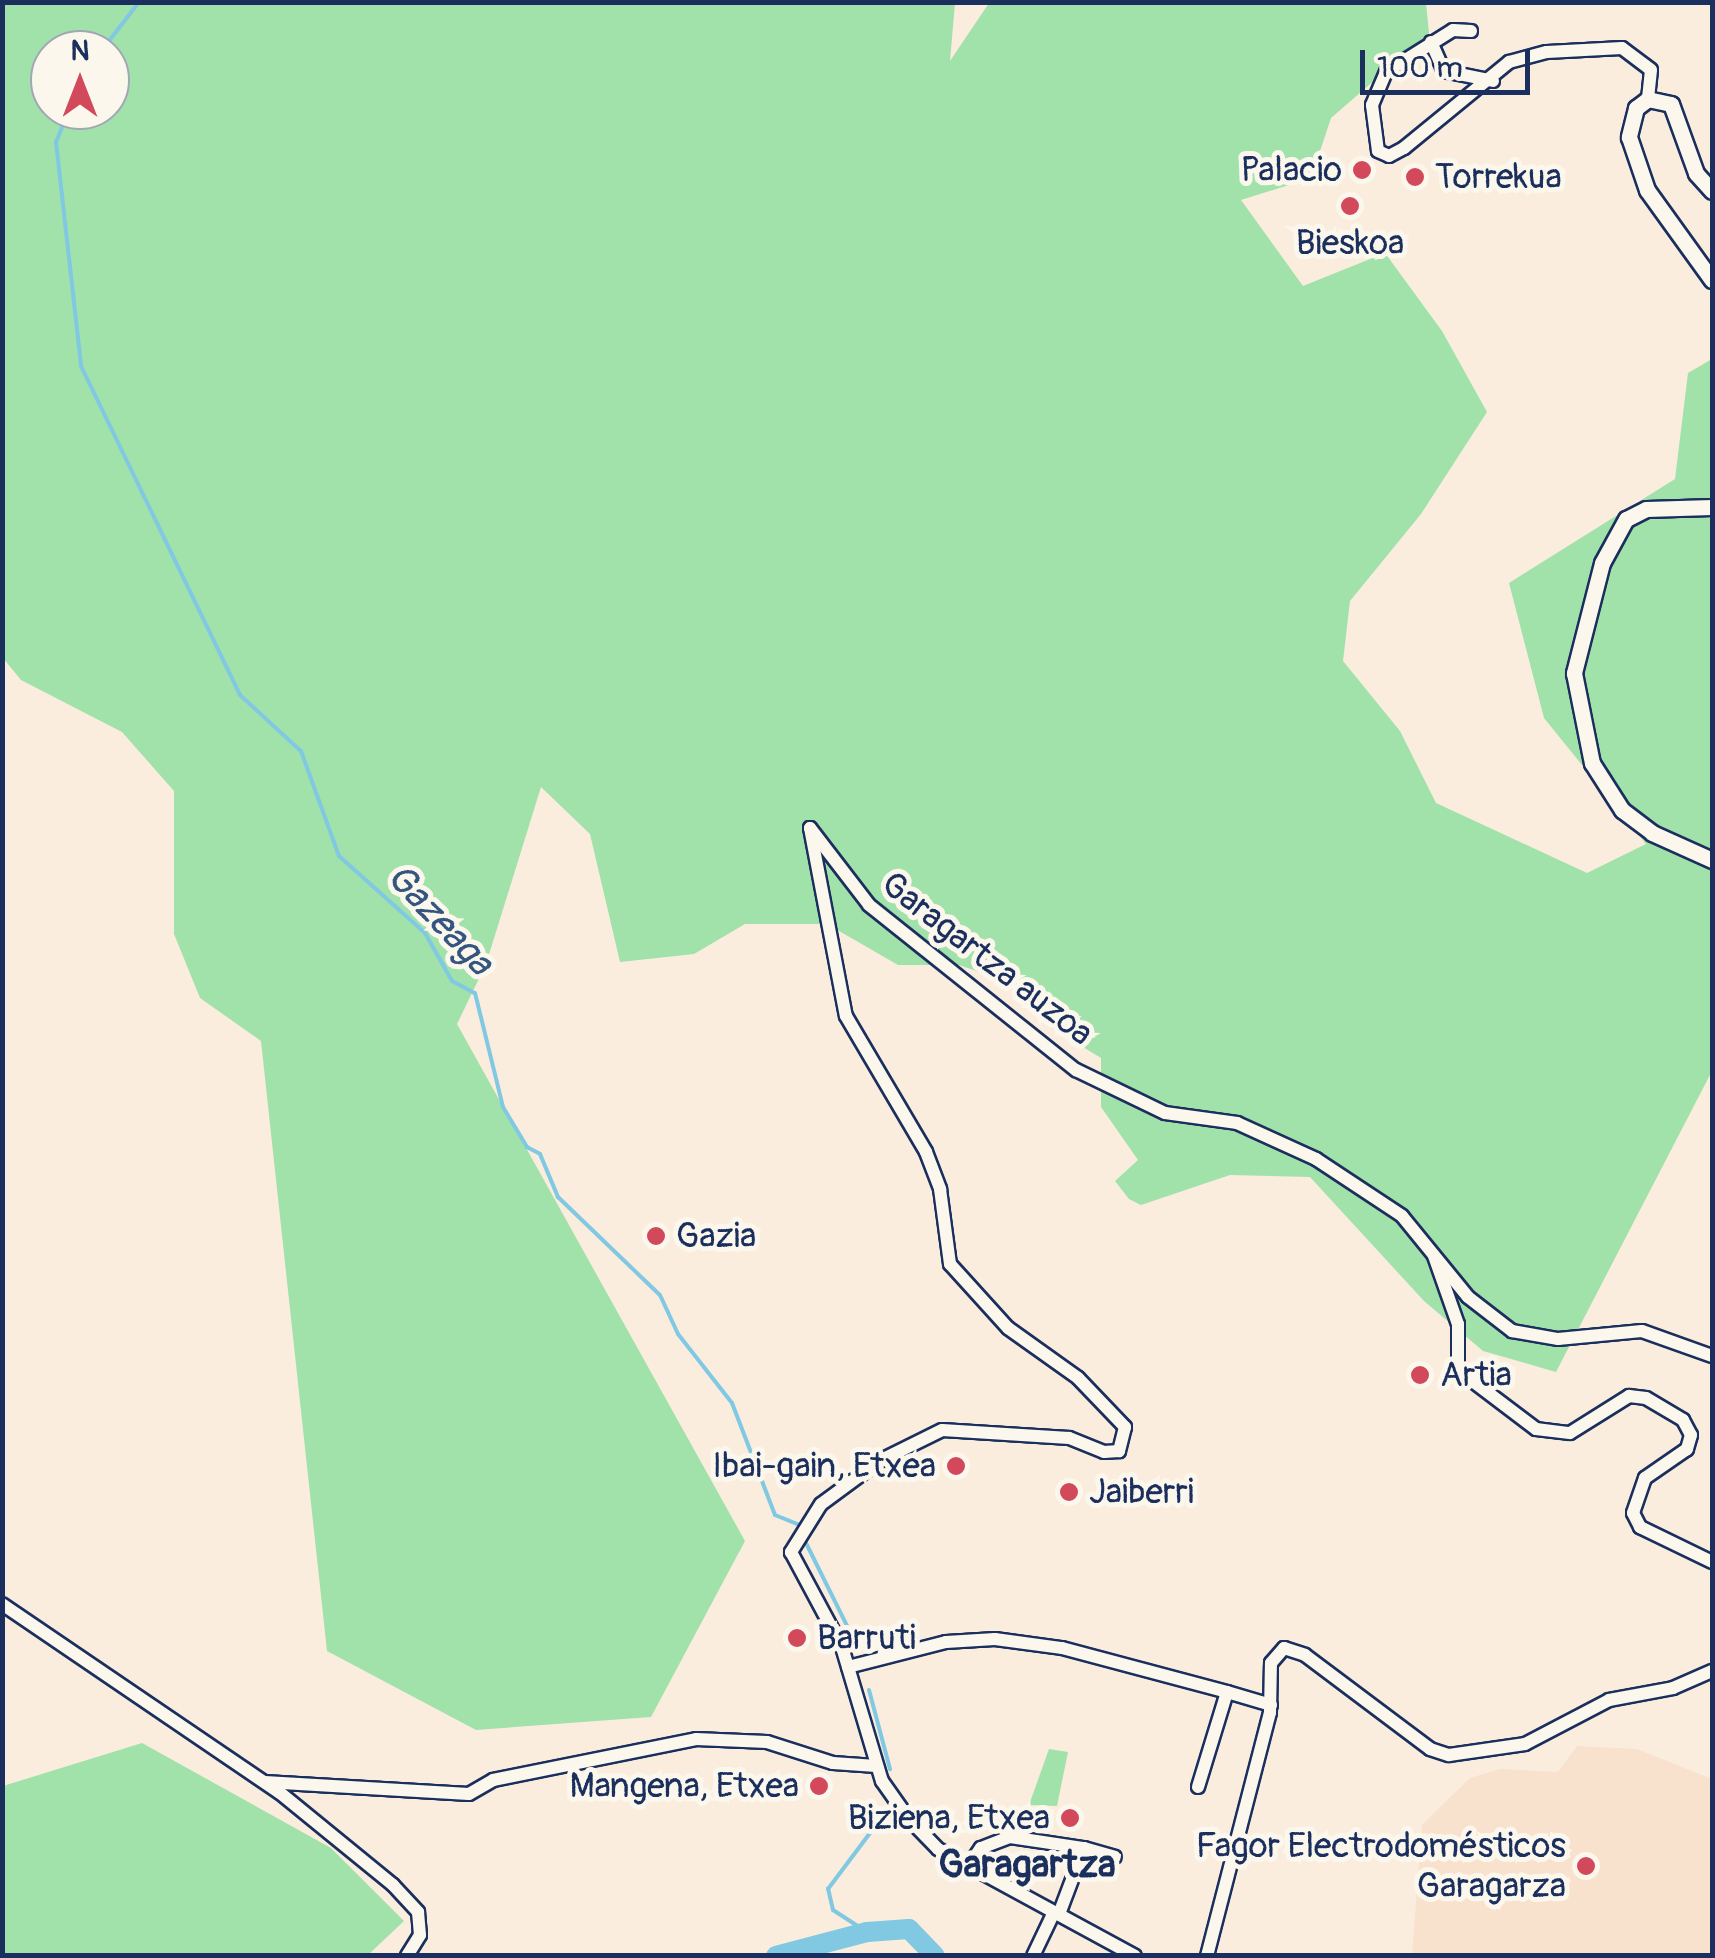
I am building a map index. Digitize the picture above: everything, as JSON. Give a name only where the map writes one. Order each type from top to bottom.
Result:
[{"type":"street","points":[[1471,31],[1453,30],[1398,61],[1377,86],[1371,118],[1382,154],[1404,148],[1516,58],[1615,46],[1652,70],[1648,99],[1629,118],[1636,162],[1647,190],[1712,280]]},
{"type":"street","points":[[1432,42],[1444,71],[1493,80]]},
{"type":"street","points":[[1648,99],[1672,104],[1681,118],[1696,174],[1712,191]]},
{"type":"street","points":[[1712,507],[1646,509],[1626,520],[1602,563],[1574,673],[1587,749],[1622,810],[1652,833],[1712,860]]},
{"type":"street","name":"Garagartza auzoa","points":[[1135,1956],[938,1849],[908,1818],[876,1766],[848,1667],[791,1552],[821,1504],[882,1460],[942,1430],[1069,1438],[1104,1452],[1119,1451],[1126,1427],[1088,1388],[1008,1328],[950,1264],[940,1189],[926,1152],[846,1016],[810,828],[852,889],[878,914],[1076,1070],[1165,1113],[1237,1123],[1287,1144],[1392,1210],[1434,1256]]},
{"type":"street","points":[[1434,1256],[1488,1317],[1512,1331],[1558,1340],[1653,1332],[1712,1356]]},
{"type":"street","points":[[1434,1256],[1458,1324],[1460,1374],[1536,1429],[1570,1434],[1629,1396],[1683,1420],[1691,1434],[1687,1448],[1645,1478],[1633,1513],[1640,1527],[1712,1562]]},
{"type":"street","points":[[2,1604],[265,1782],[418,1912],[420,1935],[407,1956]]},
{"type":"street","points":[[848,1667],[946,1642],[995,1639],[1062,1648],[1271,1705]]},
{"type":"street","points":[[1206,1956],[1271,1705],[1270,1663],[1292,1647],[1430,1749],[1449,1755],[1526,1744],[1618,1697],[1660,1692],[1712,1671]]},
{"type":"street","points":[[1198,1786],[1226,1692]]},
{"type":"street","points":[[265,1782],[468,1794],[493,1780],[696,1739],[767,1742],[833,1764],[876,1766]]},
{"type":"street","points":[[968,1867],[981,1848],[1010,1838],[1084,1848],[1115,1857]]},
{"type":"street","points":[[1032,1956],[1056,1914],[1084,1848]]},
{"type":"shaded area","name":"Fagor Electrodomésticos Garagarza","points":[[1577,1746],[1637,1749],[1712,1779],[1712,1955],[1412,1955],[1422,1825],[1470,1778],[1500,1769],[1558,1772]]},
{"type":"green space","points":[[2,3],[955,3],[950,61],[989,3],[1426,3],[1429,33],[1331,118],[1311,178],[1241,200],[1303,286],[1385,253],[1442,331],[1487,412],[1421,514],[1350,601],[1343,661],[1400,731],[1436,803],[1587,873],[1646,844],[1544,718],[1509,583],[1675,479],[1688,373],[1712,359],[1712,1071],[1556,1372],[1483,1351],[1424,1301],[1310,1177],[1230,1175],[1141,1205],[1129,1199],[1115,1181],[1138,1160],[1101,1107],[1101,1058],[1050,1027],[1020,986],[959,965],[898,965],[827,924],[745,924],[694,954],[620,962],[590,834],[541,787],[486,964],[457,1024],[745,1541],[651,1717],[476,1730],[327,1651],[261,1041],[200,998],[174,934],[174,791],[122,732],[21,680],[3,658]]},
{"type":"green space","points":[[142,1743],[331,1848],[404,1921],[368,1955],[3,1955],[3,1786]]},
{"type":"green space","points":[[1049,1749],[1068,1752],[1057,1806],[1029,1805]]},
{"type":"waterway","points":[[117,30],[139,2]]},
{"type":"waterway","name":"Gazeaga","points":[[61,130],[56,142],[81,366],[240,695],[301,751],[339,856],[425,933],[452,981],[475,993],[503,1107],[527,1147],[540,1154],[558,1197],[660,1295],[678,1334],[732,1403],[775,1515],[800,1525]]},
{"type":"waterway","name":"Gazeaga","points":[[804,1539],[858,1648]]},
{"type":"waterway","name":"Gazeaga","points":[[869,1690],[890,1769]]},
{"type":"waterway","name":"Gazeaga","points":[[867,1932],[833,1910],[828,1889],[888,1809]]},
{"type":"waterway","points":[[776,1956],[867,1932],[909,1929],[935,1956]]},
{"type":"place","name":"Palacio","points":[[1362,170]]},
{"type":"place","name":"Torrekua","points":[[1415,177]]},
{"type":"place","name":"Bieskoa","points":[[1350,206]]},
{"type":"place","name":"Gazia","points":[[656,1236]]},
{"type":"place","name":"Artia","points":[[1420,1375]]},
{"type":"place","name":"Ibai-gain, Etxea","points":[[956,1466]]},
{"type":"place","name":"Jaiberri","points":[[1069,1492]]},
{"type":"place","name":"Barruti","points":[[797,1638]]},
{"type":"place","name":"Mangena, Etxea","points":[[819,1786]]},
{"type":"place","name":"Biziena, Etxea","points":[[1070,1818]]},
{"type":"place","name":"Fagor Electrodomésticos Garagarza","points":[[1586,1866]]},
{"type":"district","name":"Garagartza","points":[[1027,1866]]}]
